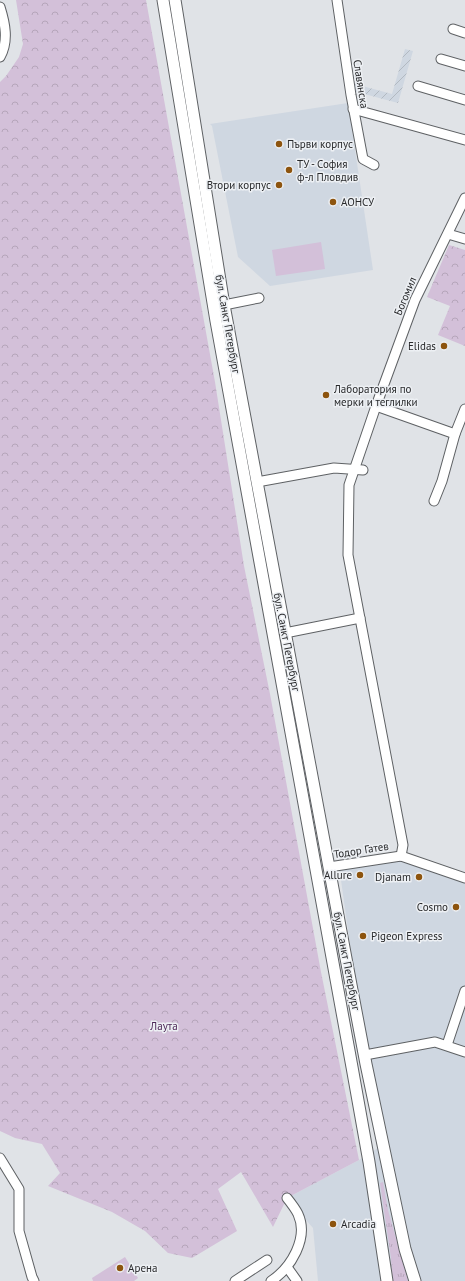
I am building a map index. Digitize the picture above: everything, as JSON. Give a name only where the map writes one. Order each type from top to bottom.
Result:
[{"type":"main road","name":"бул. Санкт Петербург","points":[[163,0],[219,306],[369,1162],[386,1281]]},
{"type":"main road","name":"бул. Санкт Петербург","points":[[175,0],[219,306],[257,482],[365,1056],[405,1249],[415,1281]]},
{"type":"street","name":"Славянска","points":[[337,0],[353,110],[363,159],[374,165]]},
{"type":"street","points":[[0,7],[5,30],[5,44],[0,57]]},
{"type":"street","points":[[453,29],[465,32]]},
{"type":"street","points":[[441,59],[465,66]]},
{"type":"street","points":[[418,86],[465,100]]},
{"type":"street","points":[[353,110],[465,140]]},
{"type":"street","name":"Богомил","points":[[401,856],[403,845],[348,555],[349,485],[359,469],[376,406],[415,300],[465,198]]},
{"type":"street","points":[[448,234],[465,239]]},
{"type":"street","points":[[219,306],[259,298]]},
{"type":"street","points":[[376,406],[455,434]]},
{"type":"street","points":[[434,501],[442,481],[455,434],[465,409]]},
{"type":"street","points":[[257,482],[334,468],[359,469]]},
{"type":"street","points":[[285,632],[360,618]]},
{"type":"street","name":"Тодор Гатев","points":[[329,867],[401,856],[465,878]]},
{"type":"street","points":[[447,1046],[465,991]]},
{"type":"street","points":[[365,1056],[435,1042],[465,1052]]},
{"type":"street","points":[[0,1158],[19,1189],[19,1231],[34,1281]]},
{"type":"street","points":[[271,1281],[280,1275],[287,1267],[298,1246],[301,1230],[298,1215],[287,1198]]},
{"type":"street","points":[[235,1281],[267,1260]]},
{"type":"street","points":[[287,1267],[297,1281]]},
{"type":"shaded area","points":[[405,49],[413,51],[398,103],[353,91],[355,84],[392,94]]},
{"type":"shaded area","name":"ТУ - София ф-л Пловдив","points":[[348,103],[373,270],[270,286],[238,257],[212,126],[210,124]]},
{"type":"shaded area","points":[[401,856],[465,878],[465,1281],[318,1281],[313,1228],[287,1198],[359,1160],[389,1141],[361,1022],[339,866]]},
{"type":"green space","name":"Лаута","points":[[16,0],[146,0],[215,382],[244,566],[270,694],[321,972],[359,1160],[287,1198],[273,1227],[241,1172],[218,1189],[237,1231],[192,1258],[168,1253],[145,1231],[112,1212],[48,1186],[60,1173],[42,1144],[15,1138],[0,1131],[0,82],[19,57],[23,44]]},
{"type":"green space","points":[[321,242],[325,269],[276,276],[272,250]]},
{"type":"green space","points":[[449,245],[465,250],[465,346],[438,335],[450,306],[427,297]]},
{"type":"green space","points":[[383,1182],[388,1210],[408,1281],[392,1281],[391,1258],[380,1183]]},
{"type":"green space","name":"Арена","points":[[125,1257],[138,1278],[134,1281],[93,1281],[92,1278]]},
{"type":"place","name":"Първи корпус","points":[[279,144]]},
{"type":"place","name":"ТУ - София ф-л Пловдив","points":[[289,170]]},
{"type":"place","name":"Втори корпус","points":[[279,185]]},
{"type":"place","name":"АОНСУ","points":[[333,202]]},
{"type":"place","name":"Elidas","points":[[444,346]]},
{"type":"place","name":"Лаборатория по мерки и теглилки","points":[[326,395]]},
{"type":"place","name":"Allure","points":[[360,875]]},
{"type":"place","name":"Djanam","points":[[419,877]]},
{"type":"place","name":"Cosmo","points":[[456,907]]},
{"type":"place","name":"Pigeon Express","points":[[363,936]]},
{"type":"place","name":"Arcadia","points":[[333,1224]]},
{"type":"place","name":"Арена","points":[[120,1268]]}]
